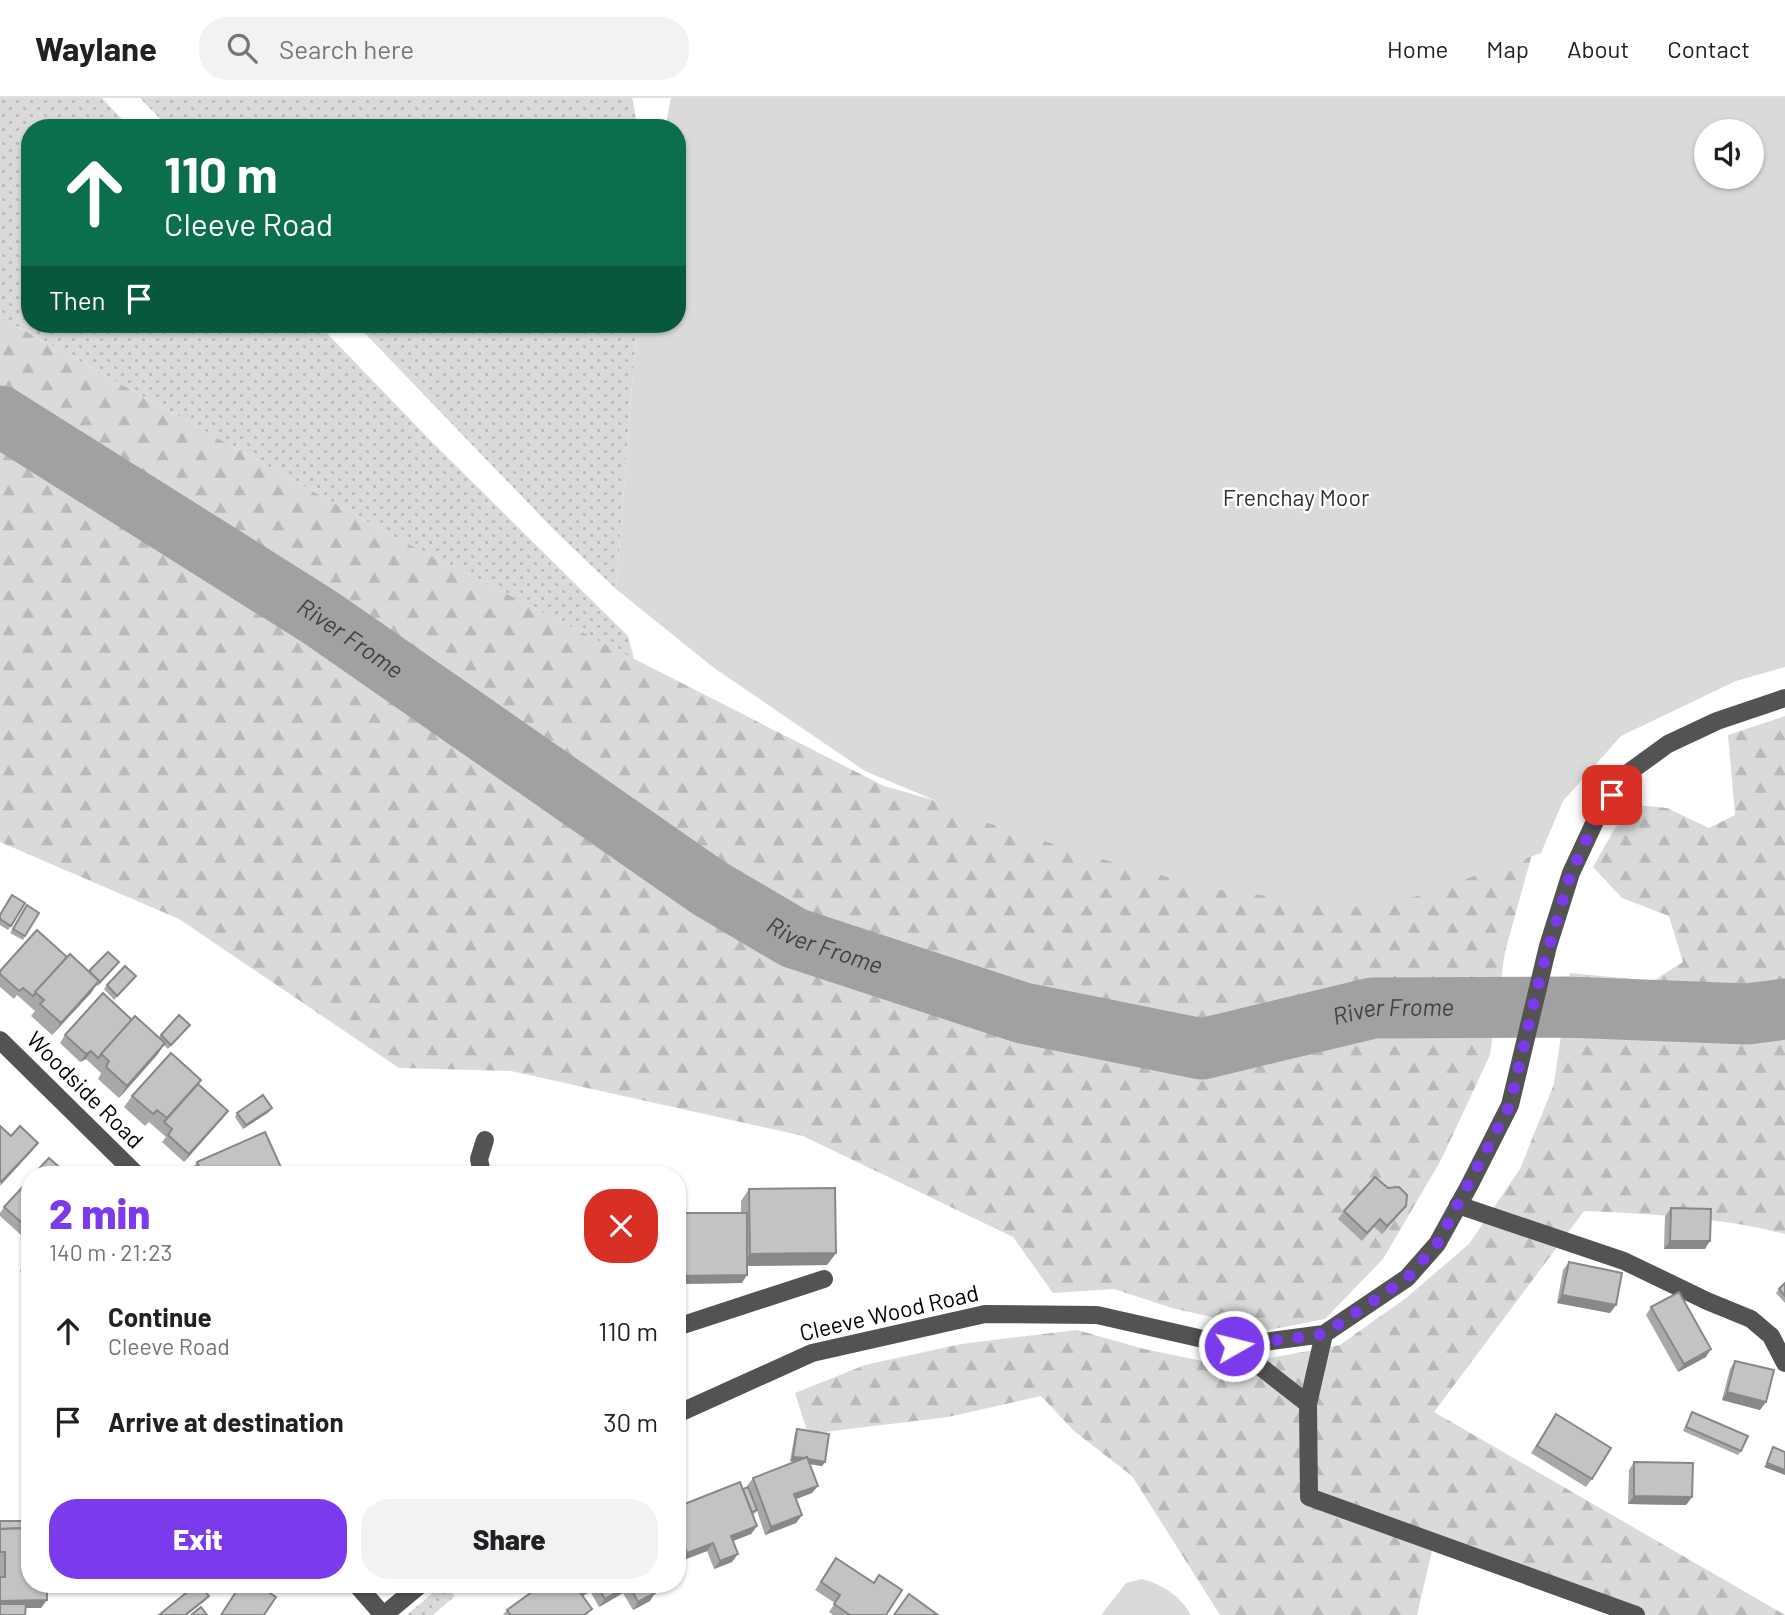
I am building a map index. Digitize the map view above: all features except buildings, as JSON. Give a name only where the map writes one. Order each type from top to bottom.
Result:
[{"type":"street","name":"Cleeve Wood Road","points":[[686,1410],[812,1353],[985,1314],[1097,1315],[1234,1346],[1324,1334],[1407,1278],[1437,1244],[1510,1105],[1548,946],[1571,873],[1597,817],[1628,773],[1668,744],[1717,721],[1785,698]]},
{"type":"street","name":"Woodside Road","points":[[0,1040],[128,1166]]},
{"type":"street","points":[[480,1166],[479,1159],[485,1140]]},
{"type":"street","points":[[1458,1205],[1624,1261],[1751,1319],[1771,1336],[1785,1363]]},
{"type":"street","points":[[686,1324],[824,1279]]},
{"type":"street","points":[[1324,1334],[1308,1404],[1308,1497],[1636,1615]]},
{"type":"street","points":[[1234,1346],[1308,1404]]},
{"type":"street","points":[[364,1593],[383,1615],[410,1593]]},
{"type":"green space","points":[[0,98],[102,98],[122,119],[21,119],[21,329],[0,317]]},
{"type":"green space","points":[[140,98],[632,98],[636,119],[160,119]]},
{"type":"green space","name":"Frenchay Moor","points":[[671,98],[1785,98],[1785,667],[1736,681],[1621,736],[1563,801],[1541,853],[1408,899],[1354,907],[1212,889],[1098,858],[991,824],[865,771],[714,668],[616,589],[636,333],[686,333],[686,119],[667,119]]},
{"type":"green space","points":[[0,317],[21,329],[21,333],[29,333],[395,537],[884,786],[1167,867],[1539,829],[1505,952],[1490,1055],[1441,1160],[1383,1259],[1325,1319],[1269,1330],[1172,1308],[1114,1289],[1053,1293],[1013,1237],[803,1136],[511,1071],[399,1068],[179,919],[0,842]]},
{"type":"green space","points":[[29,333],[327,333],[432,442],[628,636],[634,659],[395,537]]},
{"type":"green space","points":[[365,333],[636,333],[616,589],[555,531]]},
{"type":"green space","points":[[1785,716],[1785,1234],[1711,1220],[1584,1211],[1434,1412],[1785,1615],[1610,1615],[1434,1542],[1417,1615],[1220,1615],[1132,1476],[1074,1431],[1041,1396],[948,1417],[808,1434],[795,1393],[865,1365],[961,1344],[1077,1330],[1144,1349],[1227,1366],[1340,1345],[1406,1298],[1469,1244],[1520,1169],[1554,1084],[1570,973],[1653,981],[1683,962],[1669,916],[1622,898],[1593,867],[1615,828],[1637,805],[1667,808],[1709,828],[1735,815],[1728,735]]},
{"type":"green space","points":[[1142,1579],[1171,1592],[1191,1615],[1101,1615],[1126,1583]]},
{"type":"green space","points":[[433,1593],[452,1593],[455,1596],[433,1615],[407,1615]]},
{"type":"waterway","name":"River Frome","points":[[0,416],[321,618],[709,888],[794,938],[1023,1013],[1202,1049],[1373,1008],[1565,1007],[1747,1014],[1785,1009]]},
{"type":"route","points":[[1234,1346],[1324,1334],[1407,1278],[1437,1244],[1510,1105],[1548,946],[1571,873],[1597,817],[1612,795]]}]
